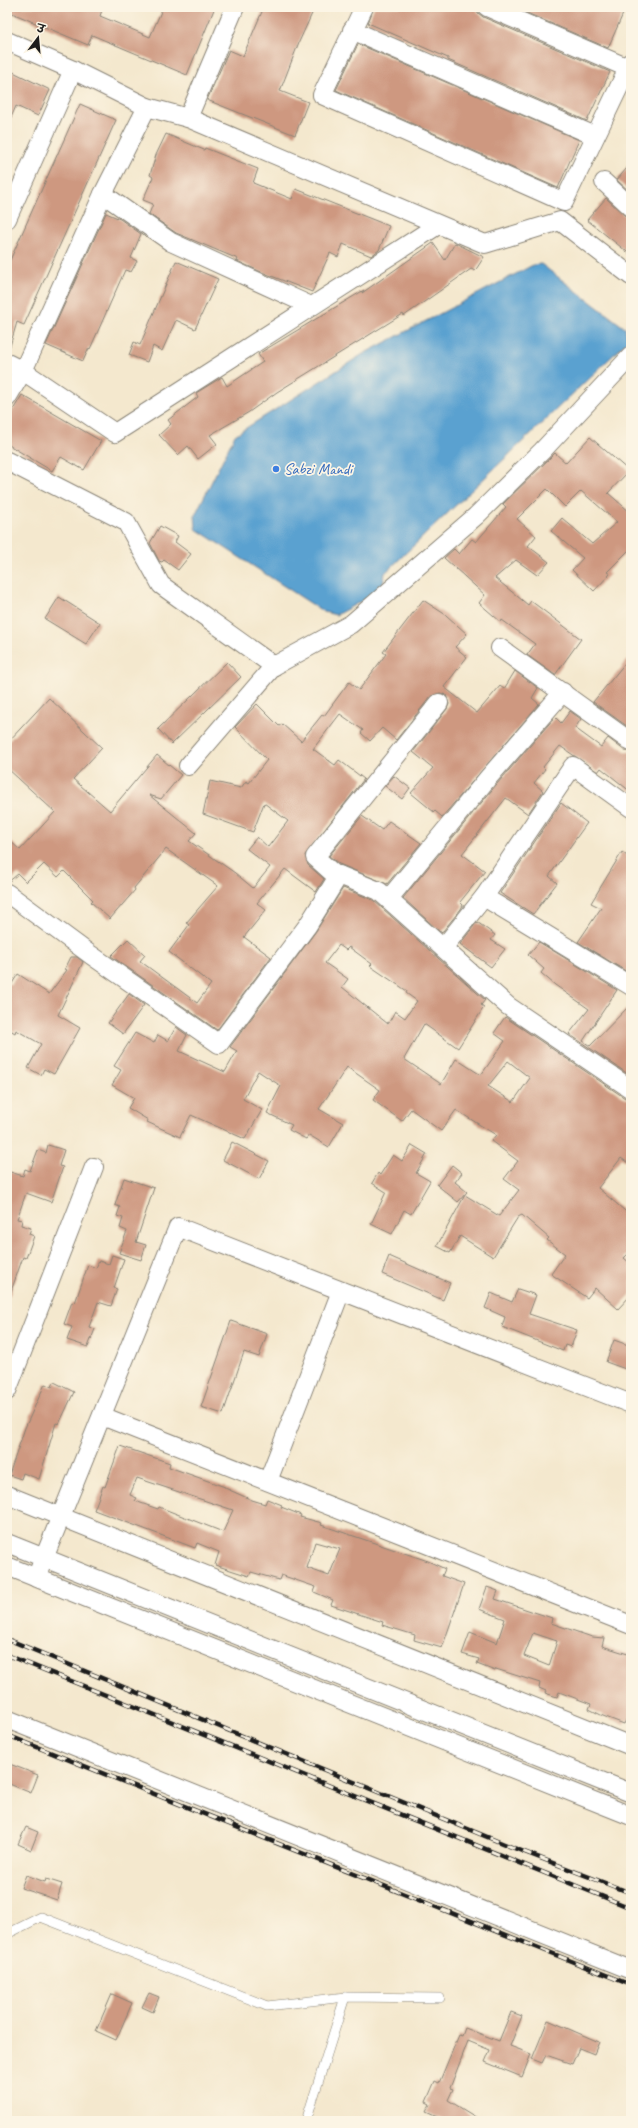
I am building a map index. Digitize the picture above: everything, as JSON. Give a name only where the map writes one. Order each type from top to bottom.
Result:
[{"type":"street","points":[[188,118],[236,7]]},
{"type":"street","points":[[364,7],[322,95],[564,202],[630,65],[487,7]]},
{"type":"street","points":[[352,30],[595,136]]},
{"type":"street","points":[[7,41],[73,70],[147,107],[188,118],[485,244],[560,221],[631,276]]},
{"type":"street","points":[[7,219],[73,70]]},
{"type":"street","points":[[7,398],[23,371],[103,194],[147,107]]},
{"type":"street","points":[[604,182],[631,207]]},
{"type":"street","points":[[103,194],[171,242],[311,306]]},
{"type":"street","points":[[7,363],[23,371],[114,434],[438,224]]},
{"type":"street","points":[[188,766],[274,666],[351,624],[476,516],[542,451],[631,356]]},
{"type":"street","points":[[7,461],[126,522],[161,585],[274,666]]},
{"type":"street","points":[[500,648],[631,742]]},
{"type":"street","points":[[389,900],[483,784],[563,692]]},
{"type":"street","points":[[439,703],[314,857],[334,874],[379,891],[508,1006],[631,1089]]},
{"type":"street","points":[[442,948],[484,897],[573,766],[631,808]]},
{"type":"street","points":[[7,893],[91,955],[220,1044],[308,925],[339,875]]},
{"type":"street","points":[[484,897],[631,986]]},
{"type":"street","points":[[7,1391],[94,1167]]},
{"type":"street","points":[[36,1578],[178,1227],[631,1404]]},
{"type":"street","points":[[268,1481],[342,1291]]},
{"type":"street","points":[[102,1416],[631,1624]]},
{"type":"street","points":[[7,1495],[631,1746]]},
{"type":"street","points":[[7,1543],[631,1793]]},
{"type":"street","points":[[7,1566],[631,1816]]},
{"type":"street","points":[[7,1719],[631,1970]]},
{"type":"lane","points":[[7,1934],[41,1917],[267,2006],[345,1997],[440,1998]]},
{"type":"lane","points":[[306,2121],[345,1997]]},
{"type":"water","points":[[541,264],[625,328],[628,341],[385,573],[382,590],[336,615],[324,612],[196,529],[195,515],[235,435],[363,354],[533,265]]},
{"type":"building","points":[[7,7],[103,7],[100,16],[150,37],[163,7],[215,7],[187,75],[92,35],[88,45],[7,11]]},
{"type":"building","points":[[264,7],[315,7],[299,42],[280,91],[308,102],[295,135],[207,100],[229,50],[243,56]]},
{"type":"building","points":[[374,7],[477,7],[478,13],[483,17],[610,72],[587,121],[368,23]]},
{"type":"building","points":[[513,7],[626,7],[608,48]]},
{"type":"building","points":[[358,44],[579,140],[558,188],[336,90]]},
{"type":"building","points":[[7,69],[50,90],[38,116],[16,106],[7,127]]},
{"type":"building","points":[[80,104],[116,120],[24,325],[17,322],[10,346],[7,345],[7,267]]},
{"type":"building","points":[[166,134],[204,150],[205,148],[258,169],[253,183],[292,199],[296,189],[389,226],[379,250],[371,256],[343,244],[338,257],[330,253],[312,292],[259,271],[237,261],[238,259],[176,233],[149,214],[153,204],[143,200],[153,177],[150,175],[156,155]]},
{"type":"building","points":[[631,163],[631,193],[617,180]]},
{"type":"building","points":[[606,198],[624,215],[631,217],[631,255],[587,220]]},
{"type":"building","points":[[106,213],[120,219],[141,234],[131,258],[137,261],[131,272],[125,270],[90,349],[89,348],[83,361],[46,345]]},
{"type":"building","points":[[433,243],[445,260],[455,243],[484,257],[475,271],[471,269],[404,316],[403,314],[277,392],[249,412],[210,435],[217,444],[198,459],[188,446],[178,455],[159,435],[171,424],[168,420],[198,397],[196,393],[222,377],[227,386],[263,362],[258,354],[364,290],[362,293]]},
{"type":"building","points":[[176,261],[218,279],[195,329],[176,320],[162,351],[153,346],[147,362],[129,355],[134,342],[140,345]]},
{"type":"building","points":[[22,395],[101,441],[84,470],[61,457],[52,471],[7,444],[7,420]]},
{"type":"building","points":[[590,437],[629,471],[608,493],[631,513],[631,548],[607,572],[610,574],[594,591],[572,570],[583,558],[551,531],[562,518],[592,544],[617,522],[581,491],[565,507],[547,489],[517,519],[536,536],[528,546],[549,562],[537,575],[516,560],[495,578],[528,605],[531,601],[581,639],[555,675],[527,655],[535,644],[502,620],[501,622],[479,603],[485,595],[444,558],[454,549],[459,554],[472,539],[476,542],[506,507],[503,504],[555,453],[566,463]]},
{"type":"building","points":[[160,526],[178,536],[175,542],[191,554],[178,570],[164,560],[162,562],[159,561],[150,543]]},
{"type":"building","points":[[59,597],[100,623],[86,644],[45,619]]},
{"type":"building","points":[[423,600],[446,615],[467,634],[455,647],[467,657],[444,687],[477,713],[500,686],[504,689],[515,671],[538,688],[532,698],[539,704],[442,817],[411,793],[433,768],[413,752],[447,709],[449,704],[446,695],[440,693],[431,696],[396,740],[382,728],[370,741],[361,733],[363,730],[340,714],[313,749],[335,765],[339,760],[364,779],[305,855],[308,865],[324,879],[316,892],[285,869],[257,903],[266,910],[244,937],[271,957],[217,1030],[111,956],[128,939],[145,955],[140,961],[197,1003],[211,984],[169,952],[189,925],[186,923],[218,886],[166,849],[134,888],[135,890],[110,919],[91,902],[93,900],[64,871],[58,877],[44,864],[26,882],[18,874],[7,883],[7,838],[20,850],[55,812],[7,768],[7,743],[49,698],[102,748],[73,779],[110,811],[157,755],[181,775],[161,799],[149,795],[196,833],[189,841],[235,873],[253,888],[270,867],[247,849],[257,837],[268,847],[288,821],[264,803],[253,832],[203,814],[210,781],[241,788],[246,781],[249,783],[267,760],[235,727],[257,704],[279,726],[282,724],[301,741],[322,715],[324,716],[349,682],[359,690],[386,654],[383,652]]},
{"type":"building","points":[[631,656],[631,729],[593,702]]},
{"type":"building","points":[[227,662],[241,677],[172,744],[158,729]]},
{"type":"building","points":[[570,711],[581,719],[575,728],[601,747],[608,738],[625,751],[631,752],[631,792],[601,768],[598,772],[560,746],[543,767],[545,769],[534,783],[543,791],[528,814],[506,798],[462,854],[485,871],[460,902],[463,905],[461,909],[443,931],[440,932],[403,898],[496,785],[555,717],[561,723]]},
{"type":"building","points":[[394,776],[410,788],[402,799],[385,786]]},
{"type":"building","points":[[561,803],[587,823],[549,876],[557,883],[533,914],[500,893]]},
{"type":"building","points":[[362,816],[382,830],[389,821],[421,843],[387,884],[339,864],[329,856]]},
{"type":"building","points":[[622,852],[631,859],[631,970],[629,973],[578,942],[601,908],[591,903]]},
{"type":"building","points":[[343,888],[373,900],[485,1000],[481,1005],[484,1007],[458,1048],[424,1024],[404,1059],[441,1084],[456,1059],[481,1075],[505,1041],[494,1033],[505,1017],[625,1098],[631,1099],[631,1165],[621,1158],[598,1188],[631,1216],[631,1251],[624,1258],[631,1264],[631,1295],[618,1309],[595,1288],[587,1298],[551,1274],[565,1254],[547,1240],[549,1238],[522,1215],[518,1217],[493,1257],[460,1236],[450,1253],[437,1246],[465,1195],[499,1216],[519,1190],[504,1179],[518,1161],[491,1141],[496,1135],[456,1110],[441,1131],[411,1109],[402,1121],[373,1100],[380,1090],[347,1067],[319,1109],[343,1123],[329,1147],[309,1135],[306,1139],[289,1130],[292,1125],[267,1113],[281,1086],[258,1071],[243,1099],[262,1110],[245,1139],[191,1115],[180,1137],[147,1122],[148,1120],[128,1108],[134,1098],[112,1085],[121,1070],[114,1066],[135,1033],[154,1043],[158,1035],[168,1041],[176,1027],[187,1035],[179,1051],[225,1072],[237,1051],[230,1047],[316,931]],"holes":[[[339,945],[346,950],[349,947],[372,964],[370,966],[407,991],[406,993],[417,1001],[405,1018],[395,1011],[388,1024],[342,987],[348,979],[325,963]],[[508,1061],[530,1078],[513,1102],[488,1086]]]},
{"type":"building","points":[[477,922],[495,935],[491,940],[505,949],[491,967],[460,944]]},
{"type":"building","points":[[539,942],[617,990],[583,1041],[590,1046],[631,1004],[631,1076],[569,1034],[589,1009],[541,973],[544,969],[528,955]]},
{"type":"building","points":[[71,957],[77,957],[83,962],[58,1015],[80,1028],[54,1074],[44,1069],[41,1075],[28,1068],[41,1044],[16,1030],[15,1033],[7,1028],[7,983],[11,985],[18,974],[49,994],[67,970],[65,969]]},
{"type":"building","points":[[129,994],[144,1005],[123,1034],[108,1023]]},
{"type":"building","points":[[232,1142],[269,1161],[259,1179],[223,1160]]},
{"type":"building","points":[[48,1145],[64,1150],[59,1166],[63,1167],[51,1202],[26,1193],[17,1219],[22,1220],[21,1225],[31,1228],[29,1234],[34,1236],[26,1258],[23,1257],[9,1297],[7,1297],[7,1171],[23,1176],[25,1169],[30,1171],[38,1150],[46,1153]]},
{"type":"building","points":[[412,1145],[427,1154],[416,1173],[430,1181],[411,1214],[404,1210],[392,1234],[371,1224],[386,1192],[372,1183],[378,1173],[380,1175],[393,1155],[402,1161]]},
{"type":"building","points":[[452,1165],[462,1173],[455,1182],[467,1192],[458,1202],[437,1185]]},
{"type":"building","points":[[124,1178],[154,1188],[136,1242],[146,1245],[141,1260],[119,1253],[127,1231],[120,1228],[123,1218],[117,1216],[120,1207],[115,1205]]},
{"type":"building","points":[[112,1255],[124,1259],[114,1288],[117,1289],[111,1306],[98,1302],[89,1327],[95,1329],[88,1347],[67,1340],[72,1327],[64,1324],[72,1302],[75,1303],[88,1265],[96,1268],[99,1261],[109,1264]]},
{"type":"building","points":[[389,1256],[450,1283],[443,1300],[382,1274]]},
{"type":"building","points":[[518,1289],[536,1295],[529,1314],[577,1330],[571,1347],[565,1345],[563,1351],[502,1327],[505,1317],[485,1308],[491,1293],[512,1302]]},
{"type":"building","points":[[231,1321],[267,1334],[259,1357],[244,1352],[223,1414],[201,1407]]},
{"type":"building","points":[[614,1340],[631,1346],[631,1371],[606,1362]]},
{"type":"building","points":[[54,1382],[74,1392],[59,1424],[56,1423],[39,1479],[23,1473],[21,1479],[9,1475],[25,1428],[45,1384],[52,1387]]},
{"type":"building","points":[[120,1446],[170,1463],[169,1467],[225,1487],[252,1500],[265,1504],[267,1499],[282,1505],[281,1507],[301,1515],[300,1517],[322,1523],[321,1525],[428,1561],[445,1569],[442,1576],[464,1584],[442,1648],[414,1640],[415,1635],[382,1625],[383,1622],[331,1605],[333,1600],[314,1592],[316,1587],[281,1575],[279,1580],[251,1572],[249,1576],[215,1565],[219,1552],[197,1543],[195,1548],[94,1510],[103,1486],[105,1487]],"holes":[[[137,1478],[233,1510],[223,1532],[159,1507],[158,1509],[135,1501],[137,1498],[130,1495]],[[315,1542],[340,1549],[329,1576],[307,1568]]]},
{"type":"building","points":[[487,1587],[498,1591],[495,1599],[552,1618],[551,1623],[592,1637],[604,1638],[602,1646],[631,1655],[631,1714],[628,1721],[626,1720],[624,1724],[603,1716],[589,1709],[591,1704],[559,1692],[557,1697],[545,1693],[546,1691],[539,1688],[540,1683],[496,1669],[495,1671],[477,1664],[479,1659],[462,1654],[470,1632],[497,1643],[505,1619],[479,1609]],"holes":[[[533,1633],[557,1641],[549,1666],[524,1656]]]},
{"type":"building","points":[[7,1763],[38,1775],[31,1793],[7,1783]]},
{"type":"building","points":[[26,1827],[38,1832],[31,1850],[18,1844]]},
{"type":"building","points":[[26,1875],[45,1882],[46,1879],[62,1884],[57,1900],[21,1888]]},
{"type":"building","points":[[149,1993],[159,1997],[153,2012],[142,2007]]},
{"type":"building","points":[[112,1994],[132,2003],[116,2040],[96,2031]]},
{"type":"building","points":[[511,2012],[522,2016],[510,2046],[531,2054],[522,2077],[485,2062],[490,2050],[468,2041],[450,2088],[453,2089],[448,2100],[482,2121],[446,2121],[426,2112],[430,2104],[426,2102],[435,2081],[439,2083],[459,2035],[462,2036],[465,2028],[499,2041]]},
{"type":"building","points":[[548,2020],[599,2042],[594,2054],[579,2048],[572,2064],[546,2055],[542,2063],[532,2059]]},
{"type":"railway","points":[[7,1639],[514,1848],[631,1893]]},
{"type":"railway","points":[[7,1655],[631,1908]]},
{"type":"railway","points":[[7,1735],[631,1985]]},
{"type":"place","name":"Sabzi Mandi","points":[[276,469]]}]
